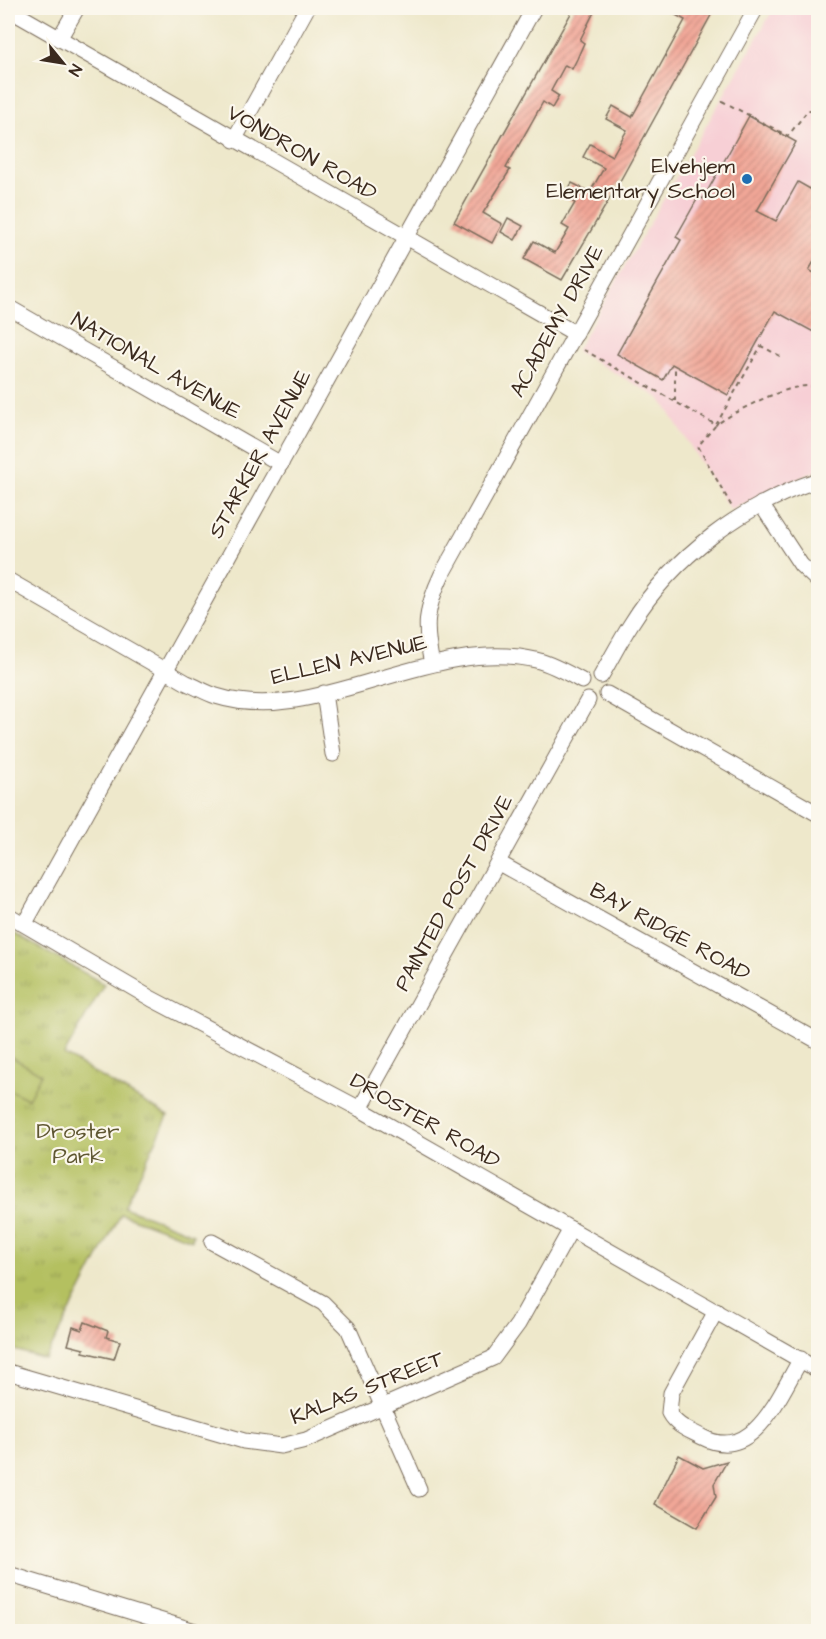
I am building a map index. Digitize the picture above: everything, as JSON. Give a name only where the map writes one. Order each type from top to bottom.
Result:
[{"type":"street","points":[[59,39],[77,8]]},
{"type":"street","points":[[234,140],[307,8]]},
{"type":"street","name":"STARKER AVENUE","points":[[25,923],[534,8]]},
{"type":"street","name":"ACADEMY DRIVE","points":[[432,664],[427,638],[429,602],[756,8]]},
{"type":"street","name":"VONDRON ROAD","points":[[8,9],[406,239],[576,334]]},
{"type":"street","name":"NATIONAL AVENUE","points":[[8,307],[281,464]]},
{"type":"street","points":[[602,676],[631,623],[650,597],[683,560],[761,504],[819,480]]},
{"type":"street","points":[[761,504],[801,565],[819,581]]},
{"type":"street","name":"ELLEN AVENUE","points":[[8,580],[166,670],[216,696],[232,700],[285,701],[432,664],[470,657],[516,657],[538,661],[582,681]]},
{"type":"street","points":[[593,674],[602,676],[608,686],[607,694],[600,700],[588,700],[582,693],[582,681],[593,674]]},
{"type":"street","points":[[324,693],[333,754]]},
{"type":"street","points":[[607,694],[819,814]]},
{"type":"street","name":"PAINTED POST DRIVE","points":[[360,1108],[499,863],[588,700]]},
{"type":"street","name":"BAY RIDGE ROAD","points":[[499,863],[819,1041]]},
{"type":"street","name":"DROSTER ROAD","points":[[8,915],[152,999],[360,1108],[819,1370]]},
{"type":"street","name":"KALAS STREET","points":[[8,1372],[244,1441],[281,1446],[306,1440],[493,1358],[518,1324],[571,1229]]},
{"type":"street","points":[[212,1242],[323,1303],[338,1316],[356,1341],[419,1489]]},
{"type":"street","points":[[716,1311],[671,1393],[669,1413],[678,1424],[717,1444],[740,1441],[762,1423],[801,1359]]},
{"type":"street","points":[[8,1574],[198,1632]]},
{"type":"path","points":[[708,94],[789,136],[808,110],[819,111]]},
{"type":"path","points":[[739,518],[698,446],[716,425],[761,346],[780,356]]},
{"type":"path","points":[[584,350],[716,425]]},
{"type":"path","points":[[675,365],[675,402]]},
{"type":"path","points":[[716,425],[730,415],[781,393],[805,387],[819,388]]},
{"type":"shaded area","name":"Elvehjem Elementary School","points":[[774,8],[818,8],[818,470],[730,510],[661,399],[576,351]]},
{"type":"green space","name":"Droster Park","points":[[8,930],[104,984],[64,1055],[168,1116],[124,1207],[193,1234],[192,1240],[121,1214],[45,1359],[8,1348]]},
{"type":"green space","points":[[8,1055],[41,1074],[28,1099],[8,1089]]},
{"type":"building","points":[[574,8],[596,8],[580,40],[584,43],[572,69],[565,65],[551,91],[559,96],[552,108],[543,102],[506,168],[510,170],[483,213],[502,224],[492,243],[454,222]]},
{"type":"building","points":[[663,8],[715,8],[620,181],[562,280],[524,259],[534,241],[555,253],[569,229],[562,225],[575,203],[564,197],[572,183],[590,192],[604,168],[583,157],[590,144],[612,156],[627,130],[606,119],[613,106],[632,117],[685,20]]},
{"type":"building","points":[[749,116],[796,142],[757,211],[776,221],[798,182],[819,194],[819,253],[809,270],[819,276],[819,335],[775,311],[728,395],[672,364],[663,380],[617,354],[681,240],[676,237],[699,196],[703,199]]},
{"type":"building","points":[[508,218],[523,226],[515,240],[501,232]]},
{"type":"building","points":[[85,1322],[108,1331],[106,1337],[120,1341],[114,1359],[83,1352],[84,1349],[68,1345],[73,1327],[82,1330]]},
{"type":"building","points":[[679,1455],[703,1468],[727,1461],[714,1484],[716,1497],[697,1528],[655,1504]]},
{"type":"place","name":"Elvehjem Elementary School","points":[[747,179]]}]
